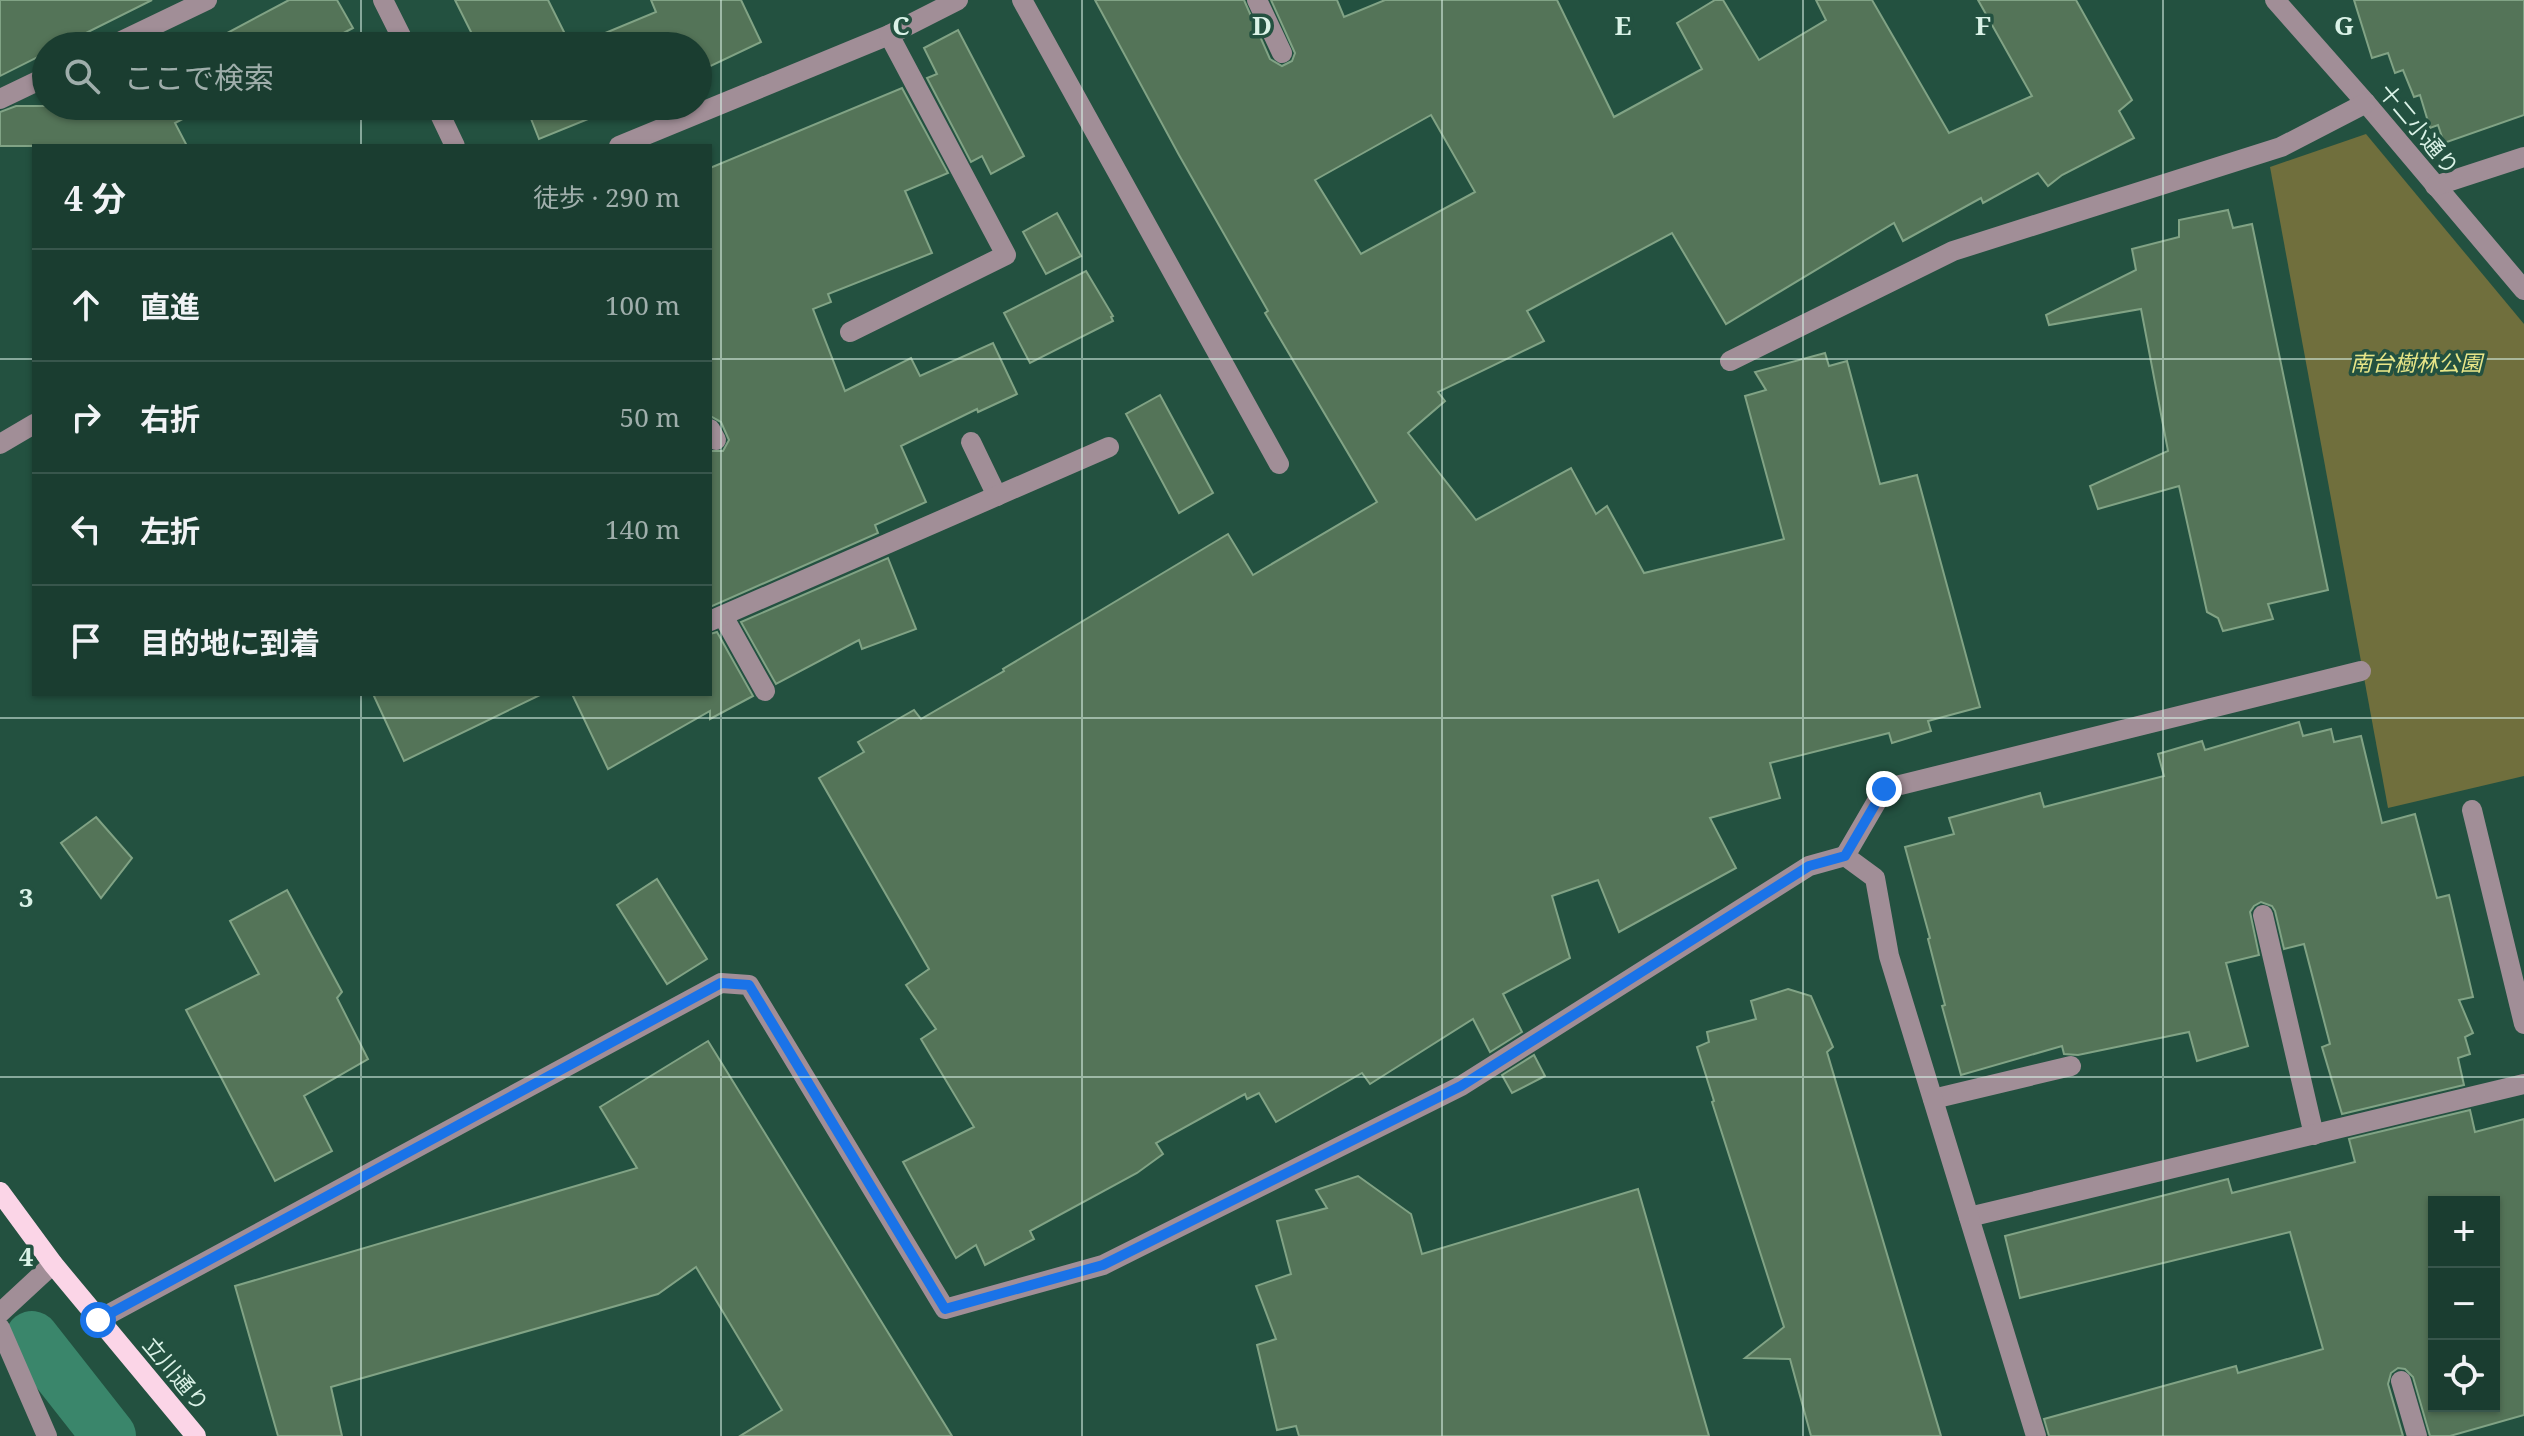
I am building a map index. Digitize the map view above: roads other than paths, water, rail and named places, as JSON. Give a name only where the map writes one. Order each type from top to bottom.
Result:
[{"type":"main road","name":"立川通り","points":[[0,1192],[53,1264],[196,1436]]},
{"type":"street","points":[[140,32],[207,0]]},
{"type":"street","points":[[383,0],[399,32]]},
{"type":"street","points":[[712,108],[889,35],[958,0]]},
{"type":"street","points":[[1022,0],[1279,464]]},
{"type":"street","points":[[1257,0],[1282,53]]},
{"type":"street","name":"十二小通り","points":[[2275,0],[2524,290]]},
{"type":"street","points":[[850,332],[1006,255],[889,35]]},
{"type":"street","points":[[0,99],[32,84]]},
{"type":"street","points":[[1730,361],[1953,251],[2281,147],[2366,103]]},
{"type":"street","points":[[443,120],[454,144]]},
{"type":"street","points":[[624,144],[682,120]]},
{"type":"street","points":[[2435,186],[2524,157]]},
{"type":"street","points":[[0,444],[32,425]]},
{"type":"street","points":[[971,442],[997,496]]},
{"type":"street","points":[[765,691],[717,618],[1109,447]]},
{"type":"street","points":[[98,1320],[721,983],[749,985],[945,1309],[1103,1265],[1461,1086],[1809,866],[1845,856],[1884,789],[2361,671]]},
{"type":"street","points":[[2472,810],[2524,1024]]},
{"type":"street","points":[[1845,856],[1875,878],[1889,956],[2036,1436]]},
{"type":"street","points":[[2263,915],[2314,1135]]},
{"type":"street","points":[[1933,1099],[2071,1066]]},
{"type":"street","points":[[1969,1217],[2524,1084]]},
{"type":"street","points":[[0,1313],[53,1264]]},
{"type":"street","points":[[0,1328],[47,1436]]},
{"type":"street","points":[[2401,1381],[2417,1436]]},
{"type":"waterway","points":[[32,1338],[109,1436]]},
{"type":"park label","name":"南台樹林公園","points":[[2416,363]]}]
